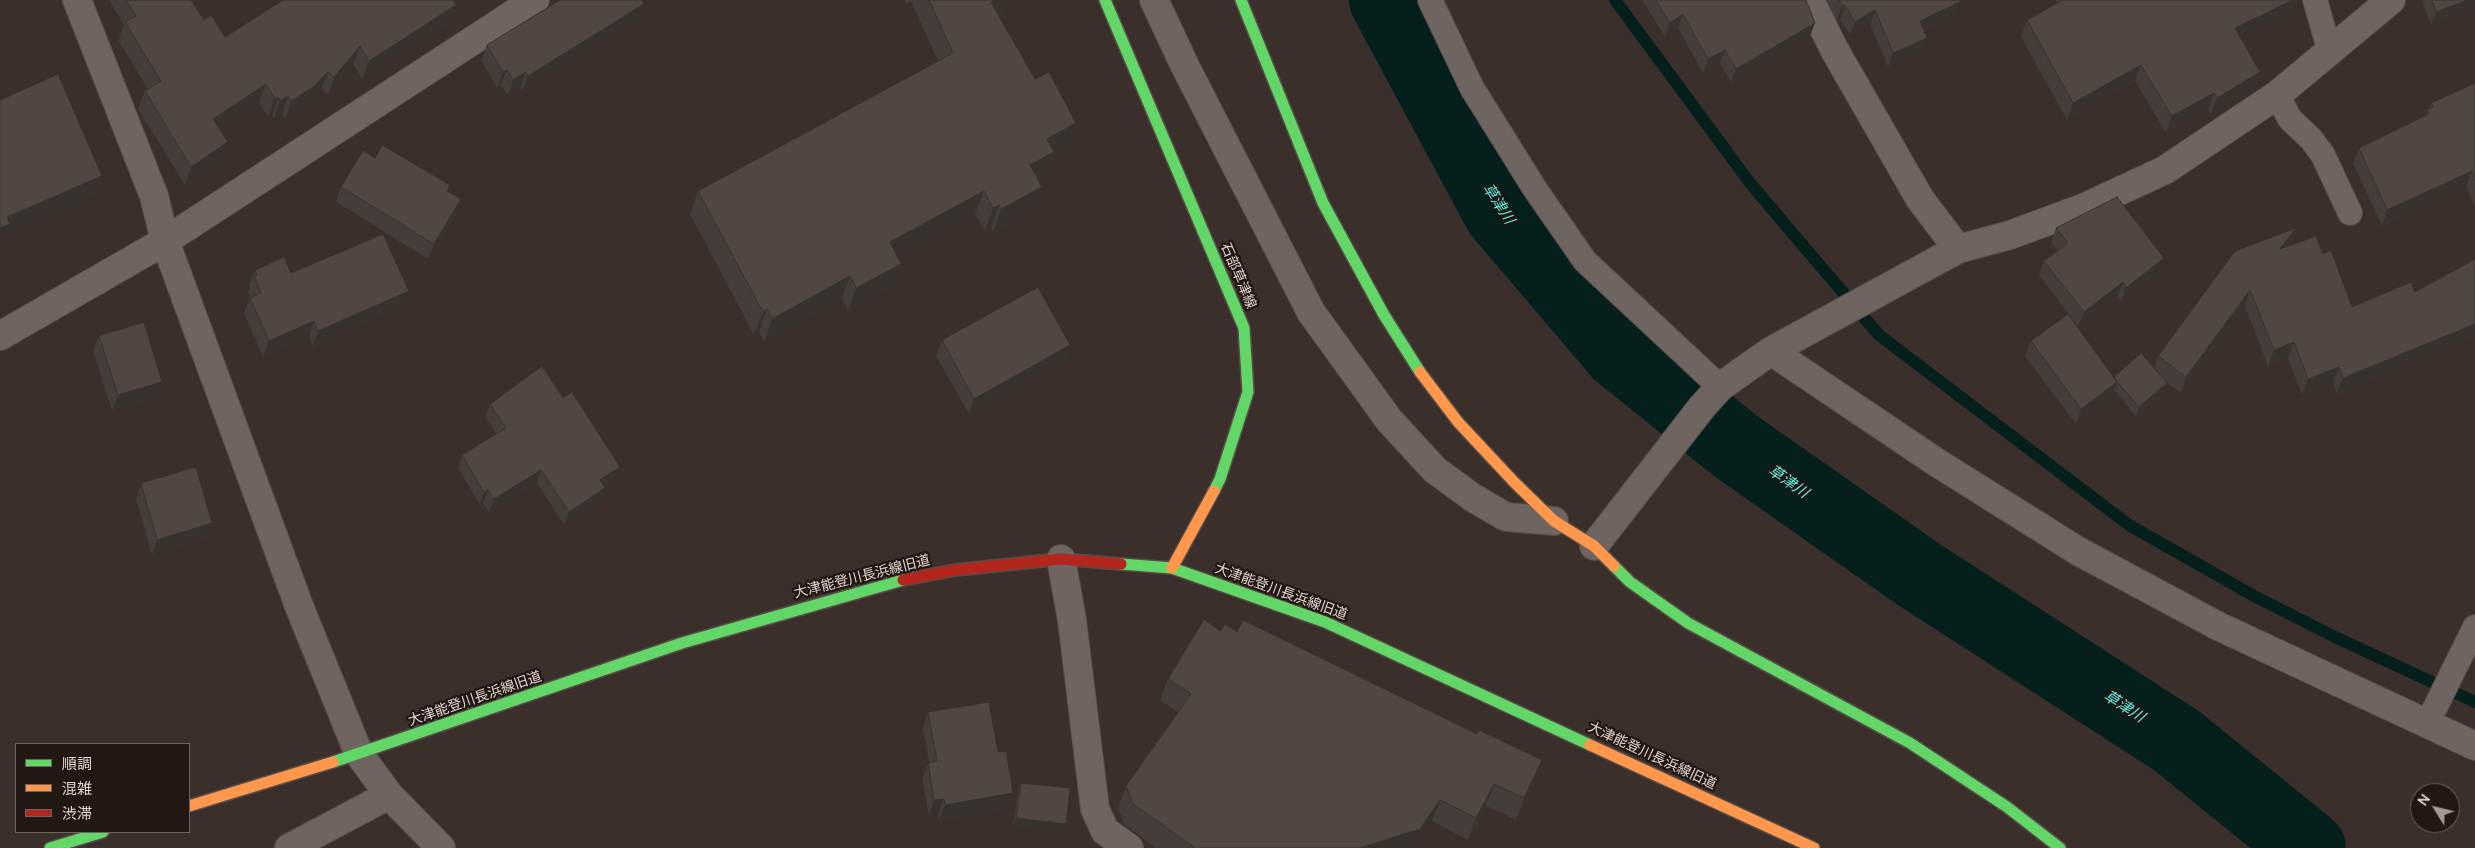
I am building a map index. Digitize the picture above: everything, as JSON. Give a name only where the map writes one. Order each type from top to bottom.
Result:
[{"type":"street","points":[[77,0],[154,196],[165,241],[299,606],[359,754],[389,795],[441,848]]},
{"type":"street","points":[[0,336],[165,241],[535,0]]},
{"type":"street","name":"石部草津線","points":[[1105,0],[1244,328],[1248,392],[1220,478],[1172,568]]},
{"type":"street","points":[[1154,0],[1185,66],[1311,312],[1389,420],[1435,470],[1472,497],[1506,517],[1554,521]]},
{"type":"street","points":[[1241,0],[1324,203],[1384,315],[1421,373],[1458,422],[1554,521],[1594,546],[1630,582],[1688,623],[1910,743],[2007,807],[2060,848]]},
{"type":"street","points":[[1810,0],[1834,49],[1920,198],[1958,249]]},
{"type":"street","points":[[1594,546],[1624,505],[1720,387],[1771,352],[1958,249],[2010,235],[2083,208],[2165,170],[2277,95],[2391,0]]},
{"type":"street","points":[[1771,352],[1936,462],[2078,551],[2218,626],[2475,746]]},
{"type":"street","points":[[1061,559],[1072,620],[1095,809],[1105,831],[1129,848]]},
{"type":"street","name":"大津能登川長浜線旧道","points":[[190,806],[359,754],[682,643],[882,584],[954,570],[1061,559],[1172,568],[1325,622],[1814,848]]},
{"type":"street","points":[[289,848],[389,795]]},
{"type":"street","points":[[50,848],[100,833]]},
{"type":"lane","points":[[1430,0],[1472,88],[1535,189],[1585,261],[1720,387]]},
{"type":"lane","points":[[2314,0],[2330,52]]},
{"type":"lane","points":[[2277,95],[2290,119],[2323,155],[2350,213]]},
{"type":"lane","points":[[2427,724],[2475,627]]},
{"type":"building","points":[[126,0],[191,0],[204,20],[211,15],[225,37],[283,0],[453,0],[456,5],[369,61],[360,46],[334,77],[328,72],[313,87],[291,101],[288,96],[280,101],[278,97],[275,99],[266,84],[213,119],[228,142],[191,167],[145,91],[161,81],[125,22],[136,16]]},
{"type":"building","points":[[560,0],[642,0],[644,4],[528,76],[526,72],[513,80],[507,70],[503,72],[487,45]]},
{"type":"building","points":[[929,0],[996,0],[991,2],[1035,79],[1049,72],[1076,123],[1047,139],[1054,152],[1030,165],[1042,187],[1001,209],[999,205],[993,208],[984,191],[890,242],[901,264],[856,288],[850,276],[772,319],[767,309],[763,312],[698,191],[953,53]]},
{"type":"building","points":[[1656,0],[1806,0],[1815,23],[1736,69],[1725,50],[1708,59],[1683,14],[1670,23]]},
{"type":"building","points":[[1839,0],[1960,0],[1960,2],[1920,21],[1927,38],[1893,53],[1875,10],[1855,22],[1845,5],[1842,6]]},
{"type":"building","points":[[2063,0],[2293,0],[2235,28],[2260,72],[2217,98],[2214,93],[2172,116],[2141,65],[2073,103],[2027,20]]},
{"type":"building","points":[[2432,0],[2468,0],[2436,12]]},
{"type":"building","points":[[58,74],[102,176],[7,217],[10,224],[0,228],[0,100]]},
{"type":"building","points":[[2475,83],[2475,177],[2472,171],[2387,210],[2359,148],[2429,114],[2427,110],[2433,107],[2431,103]]},
{"type":"building","points":[[382,145],[450,185],[447,191],[461,199],[434,244],[341,187],[363,150],[375,158]]},
{"type":"building","points":[[2117,197],[2164,258],[2126,288],[2123,282],[2084,312],[2044,261],[2068,243],[2056,228]]},
{"type":"building","points":[[2296,228],[2280,249],[2316,236],[2323,254],[2331,250],[2352,307],[2411,282],[2415,292],[2475,259],[2475,324],[2343,378],[2339,367],[2308,379],[2294,342],[2274,350],[2250,290],[2186,377],[2158,356],[2235,251]]},
{"type":"building","points":[[383,234],[409,291],[318,331],[314,321],[269,341],[250,298],[261,293],[254,277],[257,275],[255,270],[284,257],[291,273]]},
{"type":"building","points":[[1038,287],[1070,345],[974,399],[942,340]]},
{"type":"building","points":[[2068,314],[2117,382],[2081,409],[2031,341]]},
{"type":"building","points":[[144,322],[162,382],[118,395],[99,336]]},
{"type":"building","points":[[2141,353],[2167,383],[2139,407],[2114,377]]},
{"type":"building","points":[[542,366],[563,398],[572,392],[620,467],[600,480],[605,488],[569,512],[541,470],[494,499],[488,490],[484,492],[462,455],[506,428],[490,404]]},
{"type":"building","points":[[196,467],[212,523],[157,540],[141,483]]},
{"type":"building","points":[[1204,619],[1220,631],[1225,624],[1237,632],[1243,620],[1477,734],[1479,730],[1542,760],[1524,798],[1494,784],[1476,818],[1440,800],[1420,829],[1360,848],[1195,848],[1133,804],[1126,786],[1191,694],[1168,679]]},
{"type":"building","points":[[989,702],[998,752],[1006,751],[1013,793],[945,805],[944,799],[934,800],[928,763],[937,761],[928,712]]},
{"type":"building","points":[[1021,783],[1070,788],[1066,824],[1016,818]]},
{"type":"waterway","name":"草津川","points":[[1386,0],[1500,212],[1620,353],[1737,447],[1918,574],[2177,741],[2309,848]]},
{"type":"waterway","points":[[1615,0],[1750,183],[1879,335],[2129,525],[2254,596],[2335,637],[2475,702]]},
{"type":"traffic: fast","points":[[1105,0],[1244,328],[1248,392],[1220,479],[1214,491]]},
{"type":"traffic: fast","points":[[1241,0],[1323,203],[1384,315],[1420,372]]},
{"type":"traffic: fast","points":[[1121,564],[1172,568],[1325,622],[1590,745]]},
{"type":"traffic: fast","points":[[1614,566],[1630,582],[1688,623],[1910,743],[2007,807],[2060,848]]},
{"type":"traffic: fast","points":[[333,762],[682,643],[903,580]]},
{"type":"traffic: fast","points":[[50,848],[100,833]]},
{"type":"traffic: slow","points":[[1420,372],[1458,422],[1514,482],[1554,521],[1594,546],[1614,566]]},
{"type":"traffic: slow","points":[[1172,568],[1214,491]]},
{"type":"traffic: slow","points":[[1590,745],[1814,848]]},
{"type":"traffic: slow","points":[[190,806],[333,762]]},
{"type":"traffic: jam","points":[[903,580],[955,570],[1061,559],[1121,564]]}]
